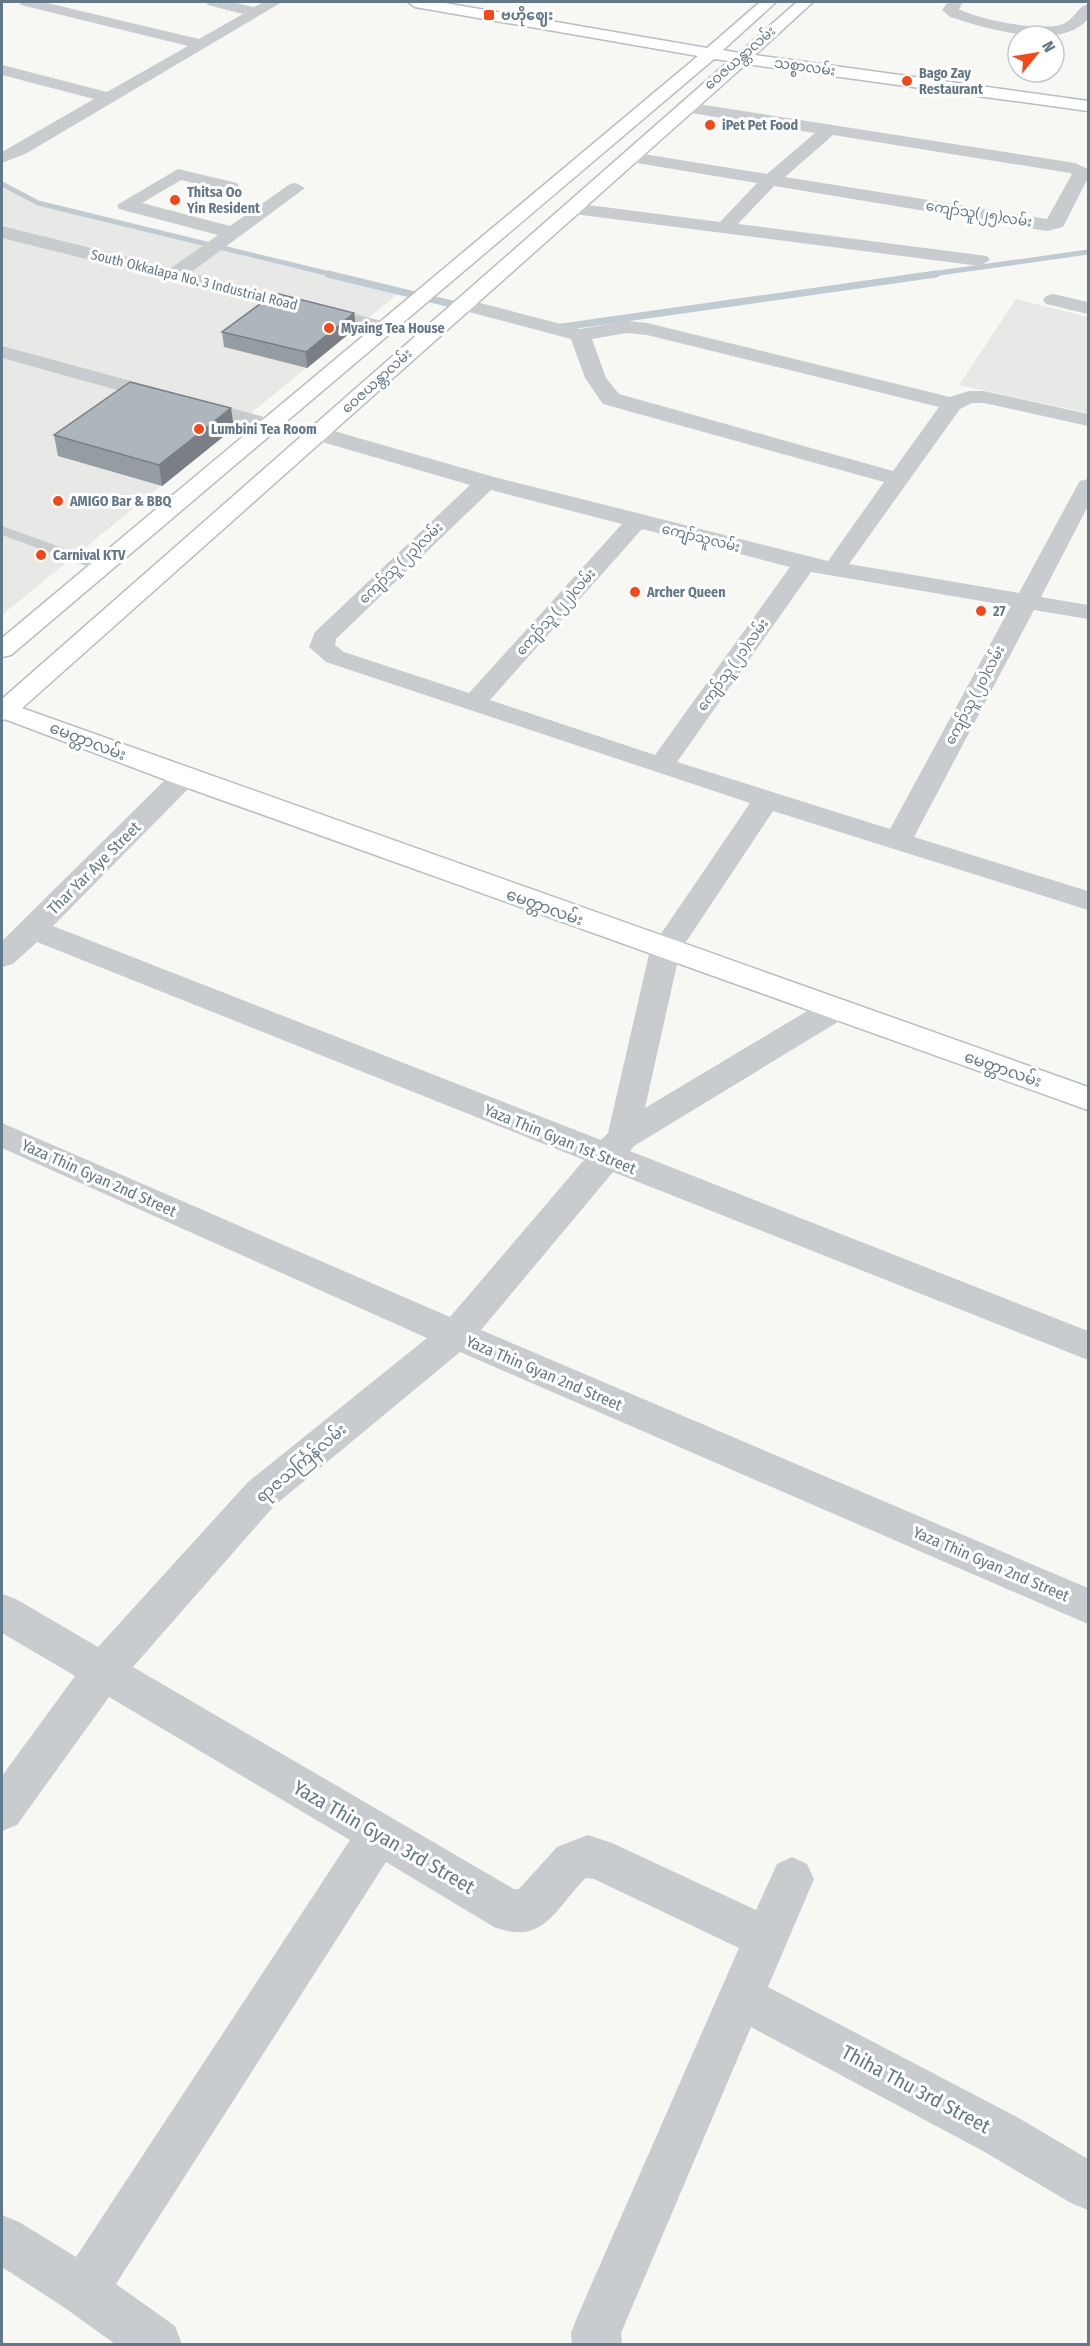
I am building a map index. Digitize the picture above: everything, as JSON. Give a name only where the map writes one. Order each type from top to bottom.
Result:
[{"type":"main road","name":"သစ္စာလမ်း","points":[[415,2],[666,35],[723,33],[755,45],[1089,92]]},
{"type":"main road","name":"သစ္စာလမ်း","points":[[483,2],[666,35],[711,53],[739,58],[1089,106]]},
{"type":"main road","name":"ဝေဇယန္တာလမ်း","points":[[2,650],[271,426],[711,53],[723,33],[767,3]]},
{"type":"main road","points":[[790,40],[785,30],[802,5]]},
{"type":"main road","name":"ဝေဇယန္တာလမ်း","points":[[2,710],[320,434],[461,304],[573,209],[739,58],[802,5]]},
{"type":"main road","points":[[666,35],[668,50],[678,61],[682,72],[672,86]]},
{"type":"main road","points":[[703,91],[756,68],[803,67]]},
{"type":"main road","points":[[502,230],[538,239]]},
{"type":"main road","name":"မေတ္တာလမ်း","points":[[2,710],[665,950],[1089,1099]]},
{"type":"street","points":[[26,2],[201,44]]},
{"type":"street","points":[[213,2],[256,12]]},
{"type":"street","points":[[2,158],[274,2]]},
{"type":"street","points":[[955,8],[1042,30],[1068,28],[1076,24],[1089,9]]},
{"type":"street","points":[[2,70],[109,98]]},
{"type":"street","name":"ကျော်သူ(၂၅)လမ်း","points":[[631,157],[1053,225],[1082,173],[1076,168],[685,108]]},
{"type":"street","points":[[724,228],[770,180],[829,130]]},
{"type":"street","points":[[174,275],[296,188]]},
{"type":"street","points":[[573,209],[980,260]]},
{"type":"street","points":[[180,219],[233,233]]},
{"type":"street","name":"South Okkalapa No. 3 Industrial Road","points":[[2,232],[387,328]]},
{"type":"street","points":[[1053,300],[1089,308]]},
{"type":"street","points":[[461,304],[580,335],[627,327],[647,330],[952,404]]},
{"type":"street","points":[[580,335],[591,369],[603,392],[611,399],[898,479]]},
{"type":"street","points":[[5,357],[271,426]]},
{"type":"street","points":[[833,570],[952,404],[969,397],[984,397],[1089,420]]},
{"type":"street","name":"ကျော်သူလမ်း","points":[[320,434],[486,482],[805,564],[1024,603],[1089,612]]},
{"type":"street","name":"ကျော်သူ (၂၃)လမ်း","points":[[475,702],[335,657],[322,647],[324,637],[486,482]]},
{"type":"street","name":"ကျော်သူ (၂၀)လမ်း","points":[[898,841],[1024,603],[1089,486]]},
{"type":"street","name":"ကျော်သူ (၂၂)လမ်း","points":[[475,702],[636,522]]},
{"type":"street","name":"ကျော်သူ (၂၁)လမ်း","points":[[662,766],[805,564]]},
{"type":"street","points":[[475,702],[662,766],[1089,901]]},
{"type":"street","name":"Thar Yar Aye Street","points":[[2,957],[33,929],[184,777]]},
{"type":"street","points":[[614,1147],[665,950],[767,800]]},
{"type":"street","name":"Yaza Thin Gyan 1st Street","points":[[33,929],[614,1147],[1089,1346]]},
{"type":"street","points":[[614,1147],[835,1009]]},
{"type":"street","name":"Yaza Thin Gyan 2nd Street","points":[[2,1136],[456,1335],[1089,1606]]},
{"type":"street","name":"ရာဇသင်္ကြန်လမ်း","points":[[2,1810],[103,1671],[261,1494],[456,1335],[614,1147]]},
{"type":"street","name":"Yaza Thin Gyan 3rd Street","points":[[2,1612],[510,1911],[522,1913],[534,1907],[569,1865],[583,1857],[597,1858],[767,1938]]},
{"type":"street","points":[[83,2290],[379,1834]]},
{"type":"street","points":[[597,2344],[596,2333],[792,1879]]},
{"type":"street","name":"Thiha Thu 3rd Street","points":[[741,1997],[1000,2134],[1089,2186]]},
{"type":"street","points":[[2,2239],[83,2290],[156,2344]]},
{"type":"lane","points":[[2,530],[102,567]]},
{"type":"shaded area","points":[[2,187],[34,204],[399,293],[2,615]]},
{"type":"shaded area","points":[[1016,299],[1088,317],[1088,413],[959,385]]},
{"type":"building","points":[[275,293],[354,313],[306,352],[222,332]]},
{"type":"building","points":[[130,382],[231,408],[159,465],[54,435]]},
{"type":"waterway","points":[[2,184],[38,203],[334,275]]},
{"type":"waterway","points":[[925,275],[1088,252]]},
{"type":"waterway","points":[[328,274],[464,307]]},
{"type":"waterway","points":[[555,328],[936,274]]},
{"type":"place","name":"ဗဟိုဈေး","points":[[489,15]]},
{"type":"place","name":"Bago Zay Restaurant","points":[[907,81]]},
{"type":"place","name":"iPet Pet Food","points":[[710,125]]},
{"type":"place","name":"Thitsa Oo Yin Resident","points":[[175,200]]},
{"type":"place","name":"Myaing Tea House","points":[[329,328]]},
{"type":"place","name":"Lumbini Tea Room","points":[[199,429]]},
{"type":"place","name":"AMIGO Bar & BBQ","points":[[58,501]]},
{"type":"place","name":"Carnival KTV","points":[[41,555]]},
{"type":"place","name":"Archer Queen","points":[[635,592]]},
{"type":"place","name":"27","points":[[981,611]]}]
